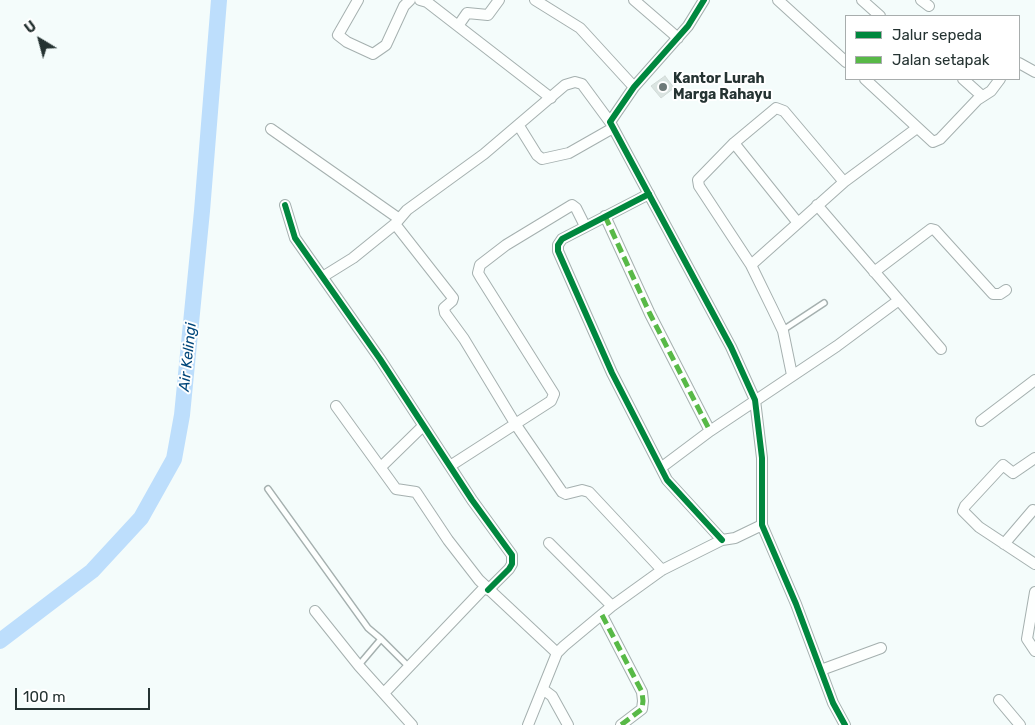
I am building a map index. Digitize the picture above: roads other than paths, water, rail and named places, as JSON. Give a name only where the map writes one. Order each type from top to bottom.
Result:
[{"type":"street","points":[[358,0],[338,35],[347,42],[373,54],[386,46],[404,6],[410,0]]},
{"type":"street","points":[[458,26],[467,13],[488,15],[499,0]]},
{"type":"street","points":[[535,0],[580,28],[634,87]]},
{"type":"street","points":[[634,0],[678,38]]},
{"type":"street","points":[[519,126],[542,159],[569,153],[612,125],[634,87],[678,38],[704,0]]},
{"type":"street","points":[[778,0],[845,61]]},
{"type":"street","points":[[862,0],[879,15]]},
{"type":"street","points":[[425,1],[551,98]]},
{"type":"street","points":[[1020,64],[1035,72]]},
{"type":"street","points":[[866,80],[930,140],[936,141],[982,96],[992,91],[999,80]]},
{"type":"street","points":[[964,80],[982,96]]},
{"type":"street","points":[[324,276],[353,258],[396,221],[519,126],[565,85],[579,82],[612,125],[731,347],[755,400],[762,458],[762,525],[836,710],[845,725]]},
{"type":"street","points":[[792,375],[783,330],[752,265],[698,182],[703,173],[734,143],[772,110],[780,108],[844,182]]},
{"type":"street","points":[[752,265],[844,182],[917,128]]},
{"type":"street","points":[[272,129],[396,221],[453,298],[451,303],[444,308],[444,311],[464,338],[516,425],[562,492],[582,490],[589,492],[662,570]]},
{"type":"street","points":[[734,143],[798,223]]},
{"type":"street","points":[[649,194],[559,241],[558,251],[612,373],[668,480],[722,540]]},
{"type":"street","points":[[285,205],[295,238],[324,276],[423,426],[512,555],[512,564],[509,569],[486,588],[408,666],[384,693]]},
{"type":"street","points":[[450,466],[516,425],[551,400],[554,391],[481,278],[478,269],[483,261],[498,250],[572,205],[576,208],[585,226]]},
{"type":"street","points":[[817,205],[941,349]]},
{"type":"street","points":[[605,216],[650,314],[710,431]]},
{"type":"street","points":[[874,272],[931,229],[935,230],[993,294],[1000,294],[1006,290]]},
{"type":"street","points":[[662,467],[710,431],[837,346],[899,300]]},
{"type":"street","points":[[981,422],[1035,380]]},
{"type":"street","points":[[336,406],[398,491],[416,492],[448,540],[486,588],[557,653]]},
{"type":"street","points":[[380,467],[423,426]]},
{"type":"street","points":[[1035,458],[1013,472],[1003,465],[964,509],[966,516],[1035,564]]},
{"type":"street","points":[[1004,544],[1033,510]]},
{"type":"street","points":[[528,725],[544,690],[557,653],[612,606],[662,570],[722,540],[735,538],[762,525]]},
{"type":"street","points":[[549,543],[612,606]]},
{"type":"street","points":[[1035,592],[1027,640],[1035,650]]},
{"type":"street","points":[[315,611],[359,666],[412,725]]},
{"type":"street","points":[[602,615],[642,692],[642,708],[621,725]]},
{"type":"street","points":[[821,670],[881,648]]},
{"type":"street","points":[[544,690],[552,696],[568,725]]},
{"type":"street","points":[[999,700],[1020,725]]},
{"type":"lane","points":[[783,330],[824,303]]},
{"type":"lane","points":[[268,489],[368,628],[408,666]]},
{"type":"lane","points":[[359,666],[381,639]]},
{"type":"waterway","name":"Air Kelingi","points":[[0,641],[92,571],[141,518],[174,459],[182,415],[202,211],[219,0]]},
{"type":"place","name":"Kantor Lurah Marga Rahayu","points":[[663,87]]}]
